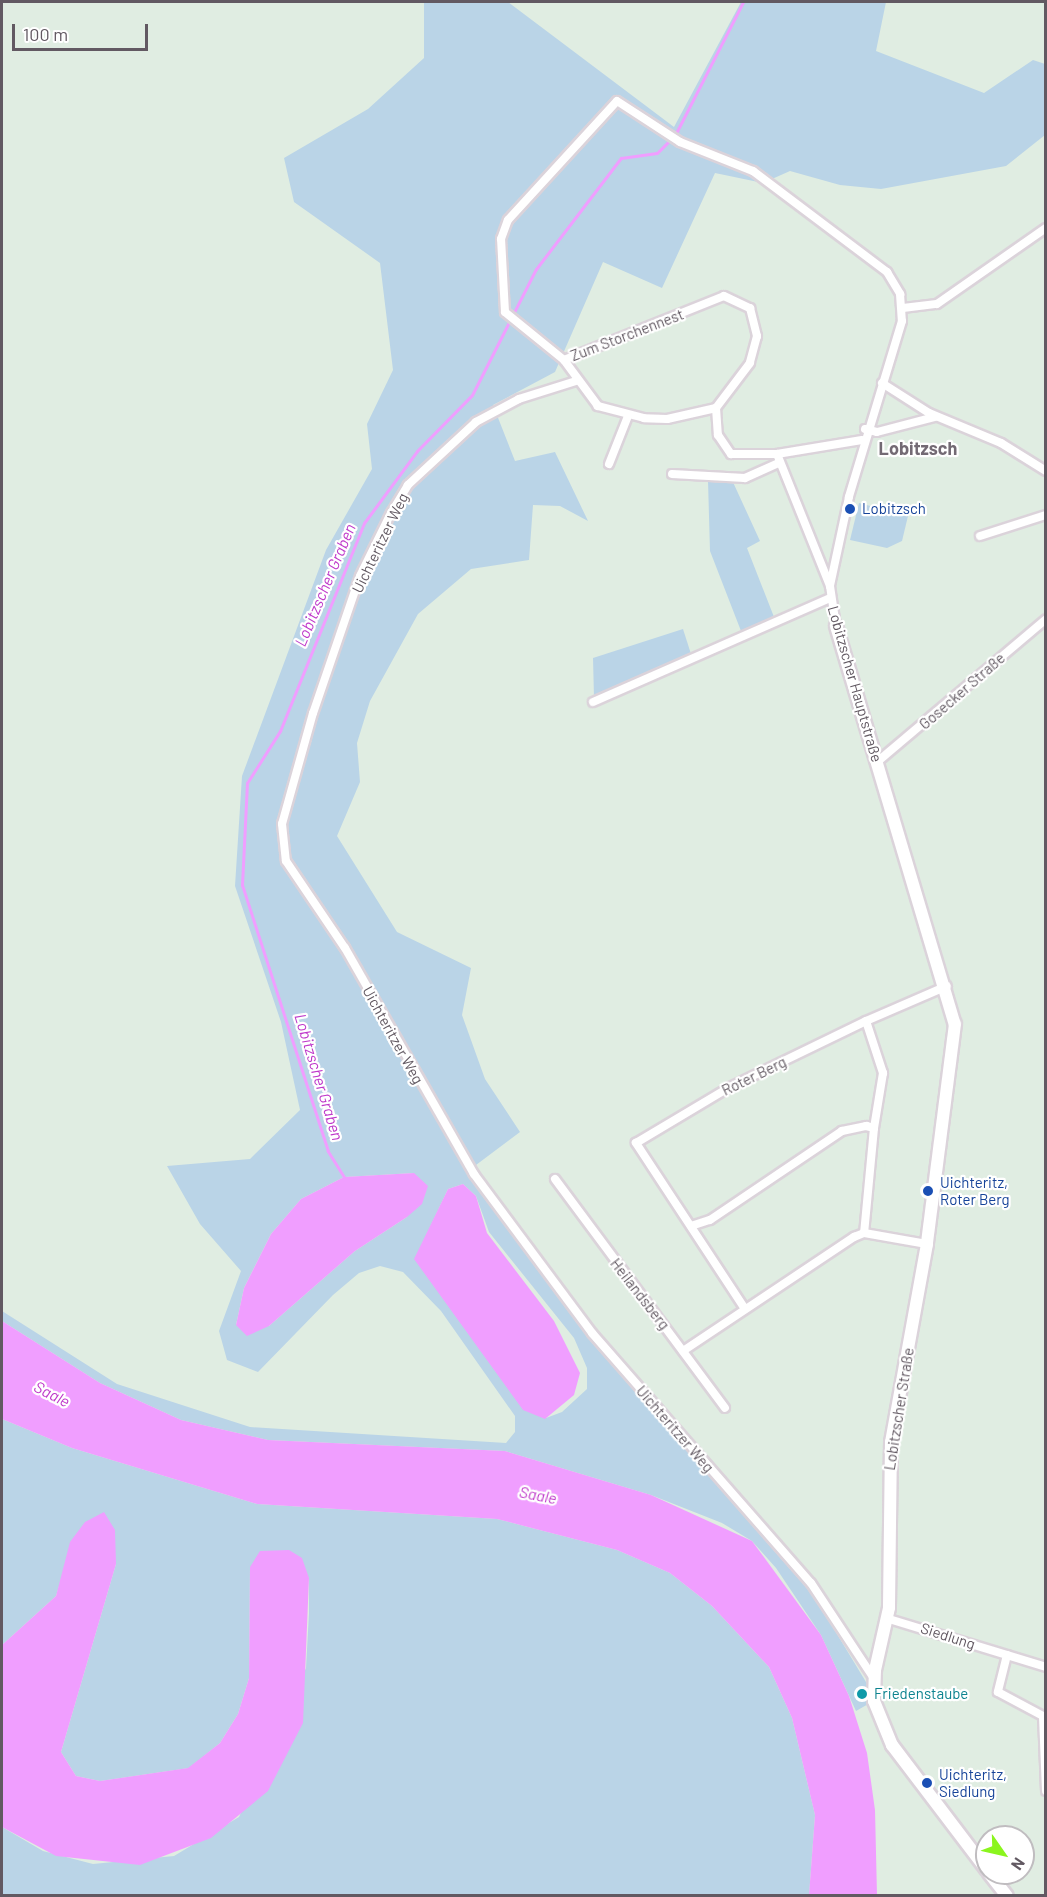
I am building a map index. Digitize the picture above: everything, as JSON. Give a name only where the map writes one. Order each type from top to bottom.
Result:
[{"type":"street","points":[[564,360],[513,318],[499,289],[501,239],[508,220],[617,101],[680,142],[740,163],[869,255],[897,284],[903,308],[937,304],[1046,228]]},
{"type":"street","name":"Zum Storchennest","points":[[724,296],[744,302],[755,316],[757,336],[750,363],[716,408],[667,420],[628,416],[598,406],[576,381],[564,360],[724,296]]},
{"type":"street","name":"Lobitzscher Hauptstraße","points":[[903,308],[882,383],[862,440],[830,586],[831,602],[836,626],[877,762],[947,986]]},
{"type":"street","name":"Uichteritzer Weg","points":[[576,381],[519,399],[476,422],[408,485],[391,513],[360,576],[310,724],[282,824],[286,861],[345,948],[474,1174],[592,1333],[812,1583],[873,1677]]},
{"type":"street","points":[[882,383],[935,417],[1001,443],[1046,471]]},
{"type":"street","points":[[716,408],[724,449],[740,456],[777,454],[862,440]]},
{"type":"street","points":[[609,464],[628,416]]},
{"type":"street","points":[[865,429],[877,432],[935,417]]},
{"type":"street","points":[[777,454],[830,586]]},
{"type":"street","points":[[672,474],[745,478],[779,463]]},
{"type":"street","points":[[980,536],[1046,515]]},
{"type":"street","points":[[593,702],[831,602]]},
{"type":"street","name":"Gosecker Straße","points":[[877,762],[1046,619]]},
{"type":"street","points":[[864,1233],[874,1128],[883,1073],[866,1021],[947,986]]},
{"type":"street","name":"Lobitzscher Straße","points":[[947,986],[955,1047],[927,1244],[888,1468],[889,1619],[873,1677],[874,1701],[892,1745],[975,1854]]},
{"type":"street","name":"Roter Berg","points":[[745,1309],[636,1143],[730,1087],[866,1021]]},
{"type":"street","points":[[691,1226],[710,1220],[842,1131],[874,1128]]},
{"type":"street","name":"Heilandsberg","points":[[555,1179],[725,1408]]},
{"type":"street","points":[[683,1352],[745,1309],[864,1233],[927,1244]]},
{"type":"street","name":"Siedlung","points":[[889,1619],[1046,1667]]},
{"type":"street","points":[[1007,1655],[998,1692],[1043,1716],[1046,1791]]},
{"type":"shaded area","points":[[424,2],[508,2],[674,127],[741,2],[886,2],[876,51],[984,93],[1033,60],[1045,64],[1045,135],[1006,166],[881,189],[840,185],[790,171],[763,183],[715,173],[662,288],[603,262],[555,372],[493,405],[515,461],[555,452],[588,521],[560,506],[533,505],[529,560],[471,569],[418,614],[370,701],[357,743],[360,782],[337,836],[397,932],[471,968],[462,1015],[485,1079],[520,1132],[468,1171],[588,1336],[808,1586],[869,1687],[870,1703],[856,1711],[821,1635],[776,1568],[752,1541],[722,1523],[651,1495],[505,1451],[268,1440],[181,1420],[100,1383],[2,1321],[2,1311],[117,1384],[250,1427],[506,1443],[515,1432],[515,1416],[441,1311],[403,1272],[380,1266],[359,1273],[333,1295],[258,1372],[227,1360],[219,1331],[241,1271],[200,1224],[167,1166],[250,1159],[300,1110],[281,1022],[235,886],[242,776],[326,550],[372,469],[367,424],[393,370],[380,263],[294,202],[284,158],[368,109],[424,58]],"holes":[[[414,1173],[407,1217],[355,1251],[269,1326],[236,1325],[244,1288],[271,1234],[301,1199],[344,1177]],[[463,1184],[476,1196],[489,1232],[574,1338],[587,1368],[587,1389],[562,1412],[546,1418],[523,1409],[415,1259],[448,1189]]]},
{"type":"shaded area","points":[[732,480],[760,541],[747,548],[774,617],[741,631],[710,551],[708,481]]},
{"type":"shaded area","points":[[859,503],[908,516],[902,541],[887,548],[850,540]]},
{"type":"shaded area","points":[[683,629],[691,654],[594,698],[593,658]]},
{"type":"shaded area","points":[[2,1419],[72,1448],[257,1504],[497,1519],[617,1550],[670,1573],[712,1606],[769,1667],[792,1718],[815,1815],[809,1896],[2,1895],[2,1827],[43,1851],[93,1864],[174,1856],[239,1817],[306,1668],[309,1578],[250,1567],[249,1678],[238,1714],[220,1743],[189,1768],[100,1781],[76,1776],[61,1752],[116,1564],[62,1576],[56,1596],[2,1645]]},
{"type":"water","points":[[414,1173],[428,1186],[422,1204],[407,1217],[355,1251],[269,1326],[247,1336],[236,1325],[244,1288],[271,1234],[301,1199],[344,1177]]},
{"type":"water","points":[[463,1184],[476,1196],[487,1233],[554,1321],[580,1373],[574,1395],[545,1419],[523,1410],[414,1259],[448,1189]]},
{"type":"water","name":"Saale","points":[[2,1321],[100,1383],[181,1420],[268,1440],[505,1451],[651,1495],[752,1541],[821,1635],[849,1696],[867,1753],[875,1810],[877,1895],[809,1895],[815,1815],[792,1718],[769,1667],[712,1606],[670,1573],[617,1550],[497,1519],[257,1504],[72,1448],[2,1419]]},
{"type":"water","points":[[104,1512],[115,1530],[116,1564],[61,1752],[76,1776],[100,1781],[188,1768],[220,1743],[238,1714],[249,1678],[250,1567],[260,1551],[289,1550],[302,1558],[309,1578],[303,1723],[268,1791],[211,1838],[140,1865],[56,1856],[2,1827],[2,1645],[56,1596],[70,1542],[85,1522]]},
{"type":"waterway","name":"Lobitzscher Graben","points":[[344,1177],[328,1151],[242,885],[247,783],[280,731],[364,523],[417,451],[472,395],[536,269],[621,158],[657,153],[675,135],[743,2]]},
{"type":"place","name":"Lobitzsch","points":[[850,509]]},
{"type":"place","name":"Uichteritz, Roter Berg","points":[[928,1191]]},
{"type":"place","name":"Friedenstaube","points":[[862,1694]]},
{"type":"place","name":"Uichteritz, Siedlung","points":[[927,1783]]},
{"type":"district","name":"Lobitzsch","points":[[918,448]]}]
